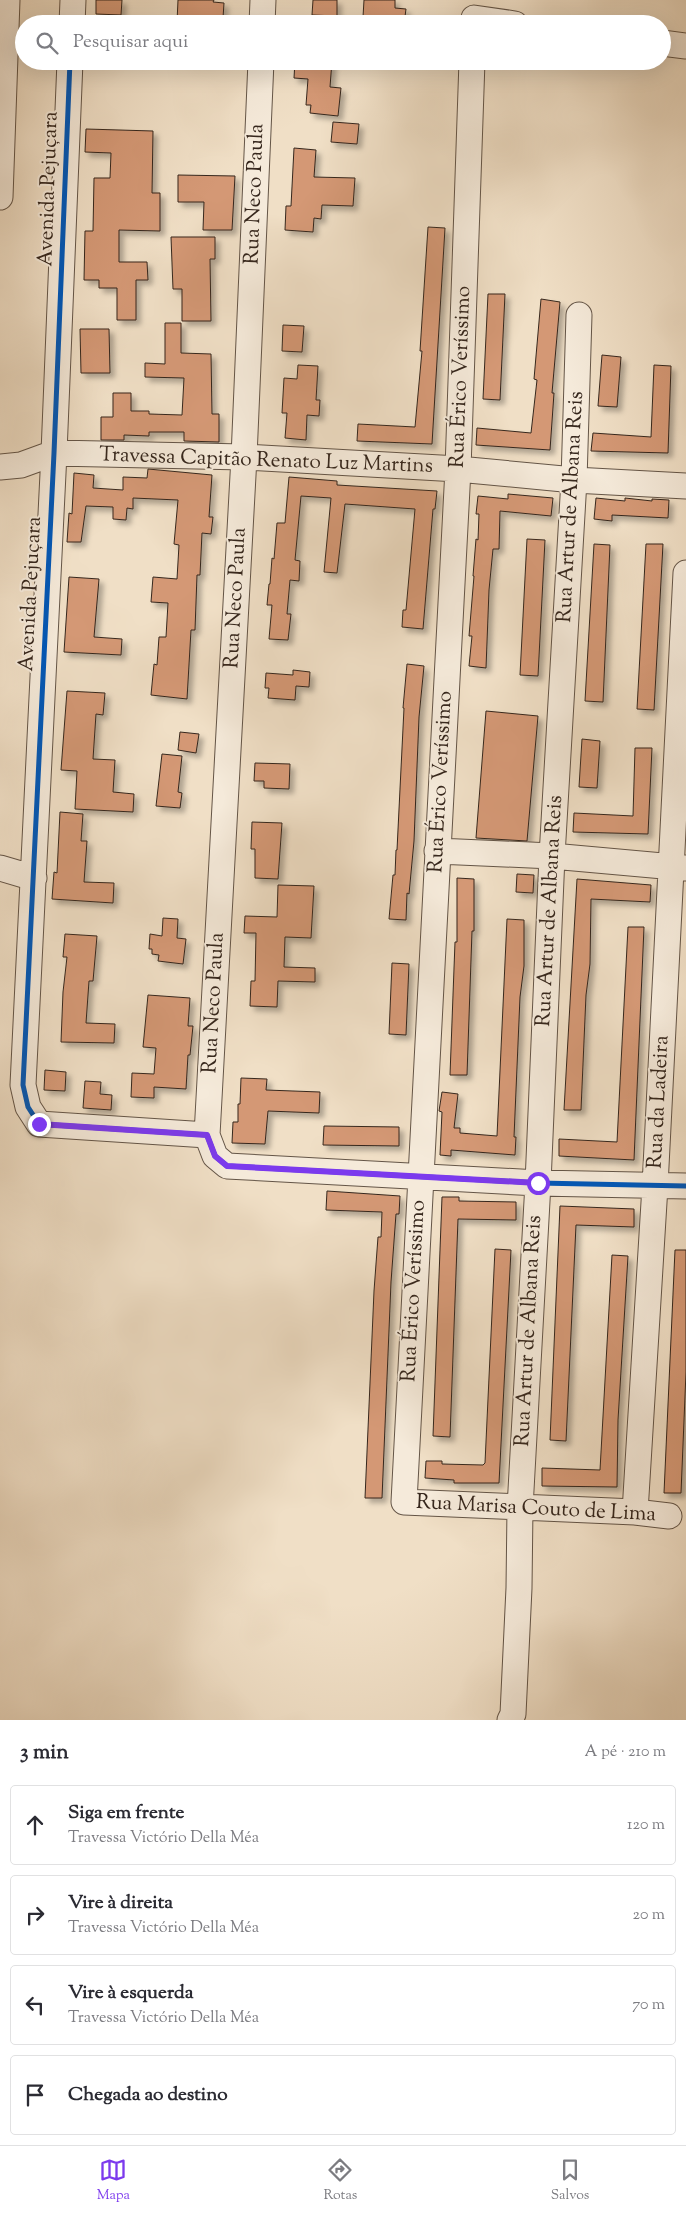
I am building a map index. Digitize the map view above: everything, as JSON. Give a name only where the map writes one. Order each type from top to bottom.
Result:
[{"type":"street","points":[[0,197],[7,0]]},
{"type":"street","points":[[72,15],[73,0]]},
{"type":"street","points":[[262,15],[263,0]]},
{"type":"street","points":[[671,44],[686,46]]},
{"type":"street","name":"Avenida Pejuçara","points":[[70,70],[54,453],[23,1085],[28,1107],[39,1124],[207,1135]]},
{"type":"street","name":"Rua Neco Paula","points":[[207,1135],[244,457],[261,70]]},
{"type":"street","name":"Rua Érico Veríssimo","points":[[404,1502],[458,469],[472,70]]},
{"type":"street","name":"Rua Artur de Albana Reis","points":[[510,1720],[513,1714],[520,1588],[520,1508],[538,1183],[552,856],[574,480],[579,315]]},
{"type":"street","points":[[0,468],[21,465],[54,453]]},
{"type":"street","name":"Travessa Capitão Renato Luz Martins","points":[[54,453],[244,457],[458,469],[574,480],[686,486]]},
{"type":"street","name":"Rua da Ladeira","points":[[635,1512],[655,1186],[678,867],[686,573]]},
{"type":"street","points":[[437,851],[552,856],[678,867]]},
{"type":"street","points":[[0,868],[34,878]]},
{"type":"street","points":[[207,1135],[215,1156],[227,1166],[538,1183],[686,1186]]},
{"type":"street","name":"Rua Marisa Couto de Lima","points":[[404,1502],[635,1512],[669,1516]]},
{"type":"building","points":[[96,0],[122,0],[121,15],[96,14]]},
{"type":"building","points":[[178,0],[214,0],[213,2],[224,3],[223,15],[177,15]]},
{"type":"building","points":[[313,0],[337,0],[337,15],[312,15]]},
{"type":"building","points":[[364,0],[395,0],[395,8],[406,9],[405,15],[363,15]]},
{"type":"building","points":[[294,70],[331,70],[330,87],[341,88],[338,116],[310,113],[311,105],[306,105],[308,79],[294,78]]},
{"type":"building","points":[[333,122],[359,124],[357,144],[331,142]]},
{"type":"building","points":[[86,129],[153,131],[152,193],[160,193],[160,231],[119,230],[119,262],[147,262],[148,280],[136,280],[136,320],[117,320],[117,288],[99,288],[99,280],[84,280],[85,231],[93,231],[94,178],[110,178],[111,153],[85,152]]},
{"type":"building","points":[[294,148],[316,150],[314,177],[355,178],[353,206],[322,205],[321,219],[314,218],[313,232],[285,230],[286,206],[291,206]]},
{"type":"building","points":[[178,175],[235,176],[232,230],[203,230],[204,202],[178,202]]},
{"type":"building","points":[[428,227],[445,228],[432,444],[357,441],[358,424],[415,427],[422,351],[420,351]]},
{"type":"building","points":[[171,237],[215,237],[215,259],[210,259],[211,321],[182,321],[182,289],[173,289]]},
{"type":"building","points":[[488,294],[505,294],[500,400],[483,399]]},
{"type":"building","points":[[541,299],[560,302],[552,393],[554,393],[550,450],[476,445],[477,428],[531,433],[537,380],[534,379]]},
{"type":"building","points":[[165,323],[181,323],[181,353],[211,354],[212,414],[219,414],[219,442],[184,441],[184,432],[149,432],[149,436],[124,435],[124,440],[101,440],[101,417],[113,417],[113,393],[131,393],[131,411],[149,411],[149,414],[182,415],[184,378],[145,377],[145,363],[165,364]]},
{"type":"building","points":[[283,325],[304,326],[302,352],[282,351]]},
{"type":"building","points":[[80,329],[109,329],[110,373],[81,373]]},
{"type":"building","points":[[602,355],[621,357],[617,407],[598,406]]},
{"type":"building","points":[[298,365],[318,366],[316,400],[320,400],[319,416],[307,415],[306,440],[285,438],[287,413],[282,413],[284,378],[297,379]]},
{"type":"building","points":[[654,365],[671,366],[668,453],[591,451],[593,433],[651,437]]},
{"type":"building","points":[[148,469],[212,475],[209,517],[213,517],[211,534],[202,533],[200,575],[197,575],[195,630],[191,630],[187,699],[151,695],[154,664],[157,665],[159,637],[166,637],[168,603],[151,602],[153,577],[177,579],[179,545],[174,544],[178,500],[133,498],[133,509],[127,508],[126,520],[113,519],[113,507],[86,506],[81,542],[67,542],[69,513],[72,514],[74,473],[94,475],[93,488],[123,490],[123,477],[147,478]]},
{"type":"building","points":[[289,477],[337,481],[337,485],[437,491],[435,509],[433,509],[423,629],[402,627],[403,610],[406,610],[415,509],[345,504],[337,573],[324,572],[331,498],[301,496],[295,560],[300,561],[299,581],[290,580],[287,614],[291,614],[288,640],[269,639],[272,605],[267,605],[272,558],[274,559],[277,523],[285,523]]},
{"type":"building","points":[[508,494],[553,498],[551,516],[500,511],[499,549],[493,549],[489,590],[486,668],[469,666],[472,636],[469,636],[473,576],[476,539],[478,540],[479,514],[476,514],[478,496],[508,499]]},
{"type":"building","points":[[596,498],[625,501],[625,498],[652,501],[652,499],[669,500],[668,518],[612,515],[612,521],[594,519]]},
{"type":"building","points":[[527,539],[545,540],[538,676],[520,675]]},
{"type":"building","points":[[594,544],[610,545],[603,702],[585,701]]},
{"type":"building","points":[[646,544],[663,544],[654,710],[637,709]]},
{"type":"building","points":[[69,577],[99,579],[94,637],[122,639],[121,655],[64,652]]},
{"type":"building","points":[[407,664],[424,666],[419,717],[414,841],[409,894],[407,893],[406,920],[389,919],[397,850],[403,708]]},
{"type":"building","points":[[293,670],[310,672],[309,687],[296,686],[295,700],[268,698],[269,688],[265,688],[266,673],[293,675]]},
{"type":"building","points":[[67,691],[105,693],[103,715],[96,714],[93,759],[115,760],[113,792],[134,794],[133,812],[75,809],[77,771],[61,770]]},
{"type":"building","points":[[486,711],[538,716],[527,841],[476,838]]},
{"type":"building","points":[[180,732],[199,734],[196,753],[178,750]]},
{"type":"building","points":[[582,739],[600,741],[597,788],[579,787]]},
{"type":"building","points":[[635,748],[652,748],[648,834],[573,832],[574,813],[633,816]]},
{"type":"building","points":[[162,754],[182,756],[178,792],[182,793],[180,808],[156,806]]},
{"type":"building","points":[[255,763],[290,764],[289,789],[264,788],[264,781],[254,781]]},
{"type":"building","points":[[60,812],[83,814],[81,841],[87,841],[84,882],[114,883],[113,903],[52,899],[54,872],[57,873]]},
{"type":"building","points":[[252,822],[282,823],[278,879],[255,878],[255,849],[251,849]]},
{"type":"building","points":[[517,874],[534,875],[533,893],[516,892]]},
{"type":"building","points":[[457,878],[474,879],[474,931],[472,931],[467,1075],[450,1075],[455,942],[457,942]]},
{"type":"building","points":[[577,879],[651,885],[650,902],[591,899],[590,964],[586,995],[581,1110],[564,1110]]},
{"type":"building","points":[[278,885],[314,886],[311,938],[285,937],[284,967],[315,968],[315,982],[278,981],[277,1007],[250,1006],[251,981],[255,981],[256,933],[244,933],[245,916],[277,917]]},
{"type":"building","points":[[163,918],[178,919],[177,938],[186,939],[183,964],[158,961],[159,955],[152,954],[152,949],[149,949],[150,934],[162,936]]},
{"type":"building","points":[[507,919],[524,920],[524,966],[520,997],[514,1137],[516,1137],[515,1155],[451,1150],[451,1156],[440,1155],[442,1112],[439,1111],[442,1092],[458,1094],[454,1128],[460,1128],[460,1133],[497,1136]]},
{"type":"building","points":[[628,927],[644,927],[634,1160],[559,1156],[559,1139],[617,1142]]},
{"type":"building","points":[[65,934],[97,936],[93,981],[89,981],[86,1023],[115,1024],[114,1043],[61,1042],[63,992],[67,957],[63,957]]},
{"type":"building","points":[[392,963],[409,964],[406,1035],[389,1034]]},
{"type":"building","points":[[148,995],[190,998],[188,1026],[193,1026],[190,1055],[188,1055],[186,1089],[154,1087],[154,1098],[131,1097],[132,1073],[154,1074],[156,1048],[143,1047]]},
{"type":"building","points":[[45,1070],[66,1072],[65,1091],[44,1090]]},
{"type":"building","points":[[241,1078],[267,1079],[266,1090],[320,1092],[319,1113],[268,1111],[265,1144],[232,1143],[233,1122],[238,1122]]},
{"type":"building","points":[[85,1081],[101,1082],[100,1094],[112,1095],[111,1110],[83,1108]]},
{"type":"building","points":[[324,1126],[399,1127],[399,1146],[323,1145]]},
{"type":"building","points":[[327,1191],[400,1196],[399,1214],[396,1214],[391,1282],[382,1498],[365,1498],[374,1291],[378,1237],[381,1237],[382,1212],[326,1210]]},
{"type":"building","points":[[442,1197],[459,1197],[459,1201],[516,1202],[516,1220],[458,1219],[450,1437],[433,1436]]},
{"type":"building","points":[[560,1206],[634,1209],[634,1227],[576,1225],[566,1441],[550,1440]]},
{"type":"building","points":[[495,1249],[511,1250],[499,1483],[454,1483],[454,1480],[425,1478],[426,1461],[442,1461],[442,1464],[483,1465],[485,1463]]},
{"type":"building","points":[[675,1250],[686,1250],[686,1372],[681,1493],[664,1493]]},
{"type":"building","points":[[612,1255],[628,1256],[618,1420],[617,1487],[542,1486],[542,1468],[600,1470]]},
{"type":"cycle path","points":[[70,70],[54,453],[23,1085],[28,1107],[39,1124],[207,1135],[215,1156],[227,1166],[538,1183],[686,1186]]},
{"type":"route","points":[[39,1124],[207,1135],[215,1156],[227,1166],[538,1183]]}]
